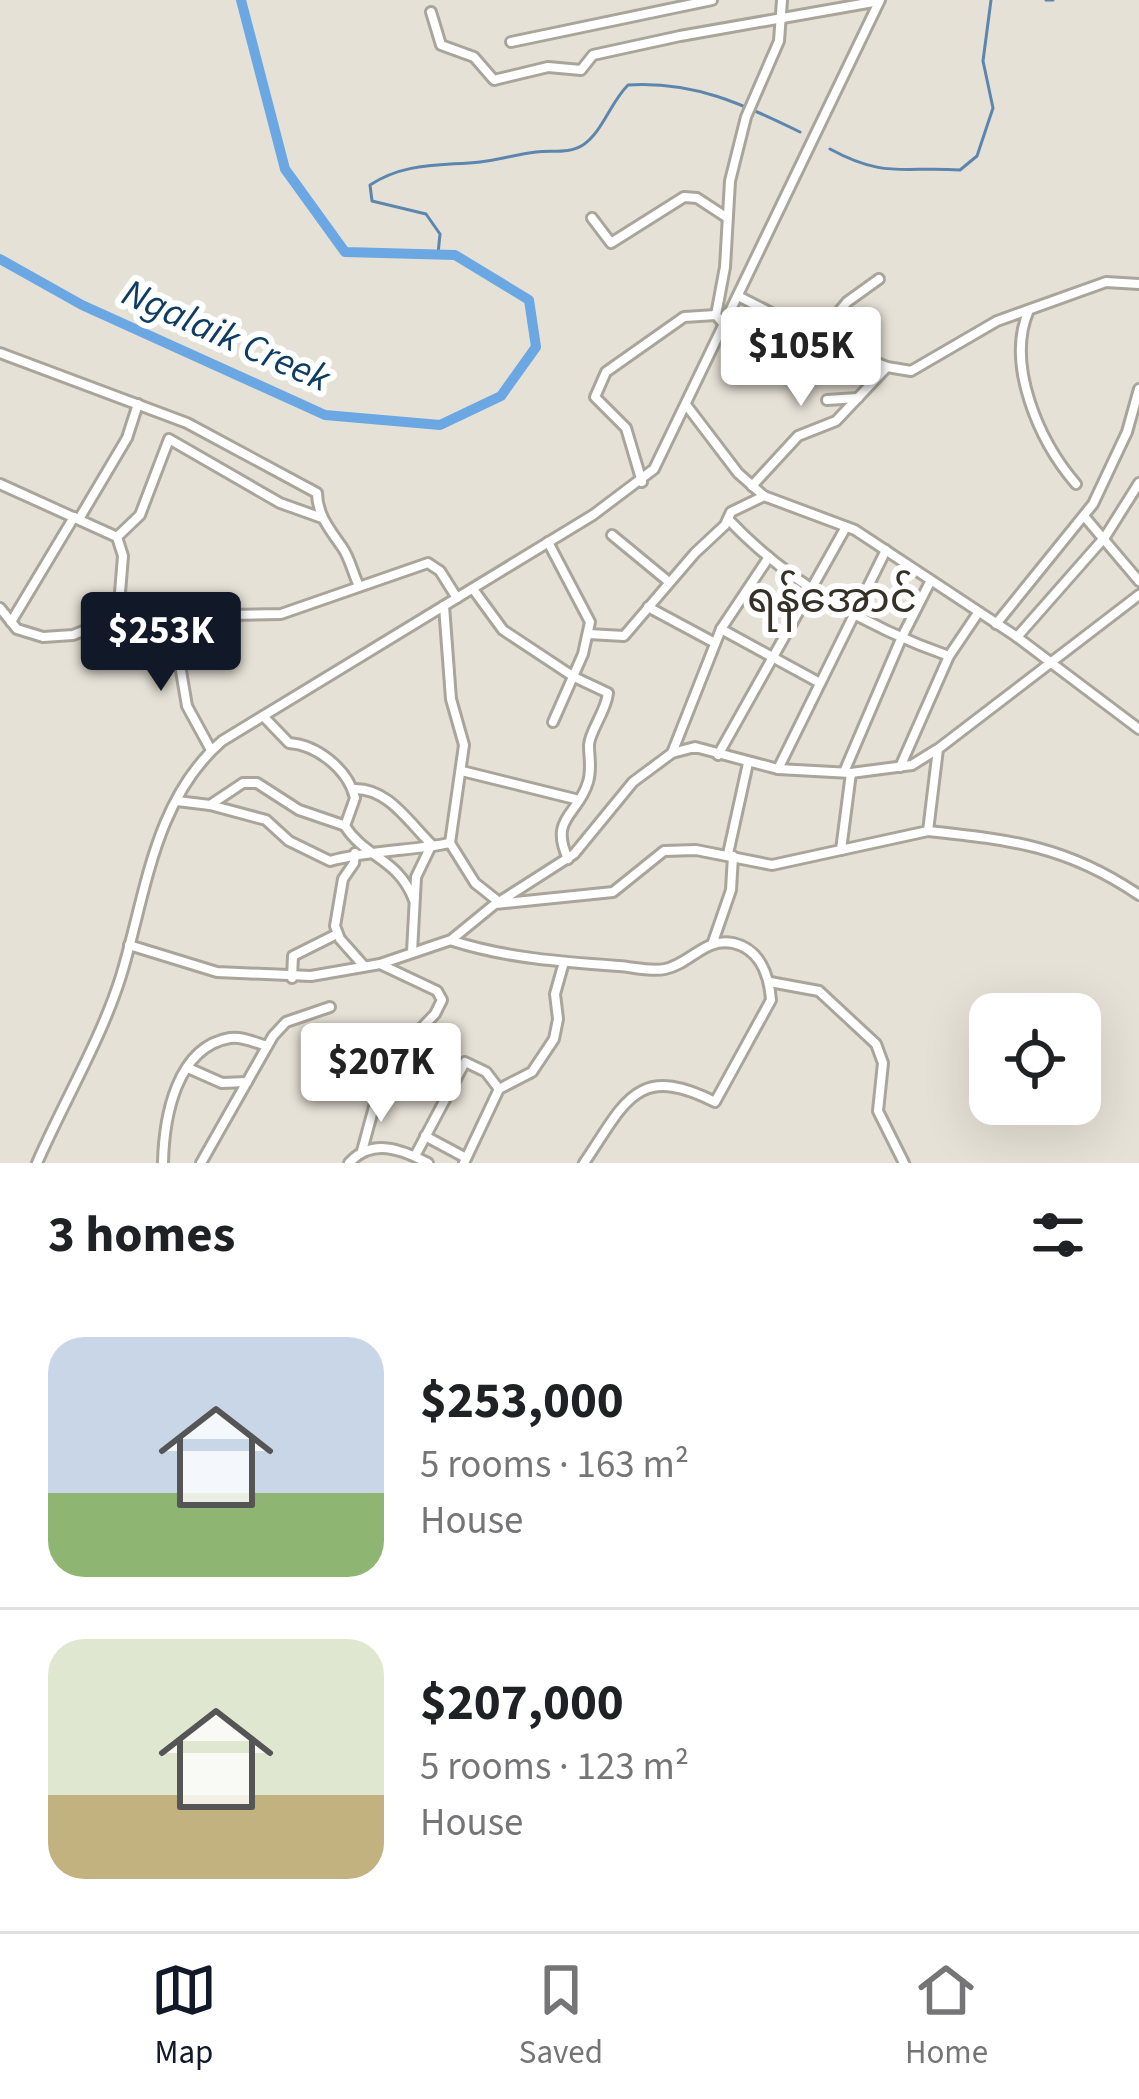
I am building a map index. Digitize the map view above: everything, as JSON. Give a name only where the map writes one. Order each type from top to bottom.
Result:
[{"type":"street","points":[[511,42],[712,0]]},
{"type":"street","points":[[726,327],[716,314],[725,267],[730,181],[746,117],[779,41],[782,0]]},
{"type":"street","points":[[431,13],[441,45],[474,57],[494,80],[548,68],[581,70],[593,55],[879,1]]},
{"type":"street","points":[[37,1163],[109,1007],[151,856],[177,801],[211,750],[642,482],[665,452],[879,1]]},
{"type":"street","points":[[592,218],[610,243],[684,196],[728,218]]},
{"type":"street","points":[[818,337],[847,302],[879,279]]},
{"type":"street","points":[[740,297],[887,368],[911,371],[981,329],[1030,309],[1106,282],[1139,284]]},
{"type":"street","points":[[1030,309],[1019,333],[1026,383],[1055,454],[1076,484]]},
{"type":"street","points":[[642,482],[626,428],[595,397],[597,385],[606,372],[685,317],[716,314]]},
{"type":"street","points":[[0,353],[187,423],[316,493],[334,541],[342,546],[359,586]]},
{"type":"street","points":[[752,486],[798,436],[836,421],[887,368]]},
{"type":"street","points":[[996,624],[1084,515],[1107,477],[1139,389]]},
{"type":"street","points":[[827,400],[860,398]]},
{"type":"street","points":[[11,622],[121,450],[138,404]]},
{"type":"street","points":[[687,406],[764,496],[846,527],[886,550],[1017,637],[1139,729]]},
{"type":"street","points":[[117,537],[140,515],[169,440],[280,502],[325,520]]},
{"type":"street","points":[[1017,637],[1106,537],[1139,483]]},
{"type":"street","points":[[0,484],[117,537],[123,556],[118,617]]},
{"type":"street","points":[[588,634],[624,636],[731,512],[764,496]]},
{"type":"street","points":[[1084,515],[1139,581]]},
{"type":"street","points":[[728,519],[814,590],[901,639],[950,656]]},
{"type":"street","points":[[718,755],[846,527]]},
{"type":"street","points":[[612,535],[669,582]]},
{"type":"street","points":[[548,542],[590,619],[574,677],[553,722]]},
{"type":"street","points":[[778,769],[886,550]]},
{"type":"street","points":[[671,753],[721,629],[769,557]]},
{"type":"street","points":[[0,608],[26,634],[43,637],[73,634],[118,617],[281,614],[428,562],[458,598]]},
{"type":"street","points":[[841,850],[848,772],[901,639],[930,582]]},
{"type":"street","points":[[473,589],[503,630],[574,677],[608,692],[589,746],[589,778],[562,825],[561,845],[568,859]]},
{"type":"street","points":[[129,945],[217,972],[292,978],[380,964],[451,940],[497,903],[568,859],[633,782],[671,753],[695,747],[778,769],[848,772],[913,765],[1139,595]]},
{"type":"street","points":[[444,606],[451,699],[464,745],[450,843],[476,883],[497,903],[602,896],[622,886],[664,851],[731,855],[772,865],[928,831],[1042,847],[1101,869],[1139,895]]},
{"type":"street","points":[[648,608],[715,644]]},
{"type":"street","points":[[900,767],[950,656],[978,613]]},
{"type":"street","points":[[172,618],[187,706],[211,750]]},
{"type":"street","points":[[721,629],[820,683]]},
{"type":"street","points":[[278,707],[279,730]]},
{"type":"street","points":[[263,716],[289,743],[304,743],[317,750],[353,789],[352,842],[339,858]]},
{"type":"street","points":[[928,831],[938,749]]},
{"type":"street","points":[[713,942],[731,890],[731,855],[748,763]]},
{"type":"street","points":[[462,771],[579,800]]},
{"type":"street","points":[[209,805],[243,783],[256,783],[299,810],[328,817],[378,854],[404,876],[414,900]]},
{"type":"street","points":[[353,789],[370,788],[382,795],[432,847]]},
{"type":"street","points":[[177,801],[266,820],[289,842],[321,857],[450,843]]},
{"type":"street","points":[[328,817],[351,805]]},
{"type":"street","points":[[345,873],[354,862],[350,834]]},
{"type":"street","points":[[412,952],[419,866],[432,847]]},
{"type":"street","points":[[339,858],[345,873],[337,934],[364,966]]},
{"type":"street","points":[[292,978],[293,956],[337,934]]},
{"type":"street","points":[[451,940],[478,949],[564,962],[667,969],[713,942],[727,941],[752,952],[770,982],[771,1000],[716,1102],[686,1088],[653,1085],[636,1093],[613,1116],[584,1163]]},
{"type":"street","points":[[425,1136],[465,1161],[499,1089],[532,1072],[554,1039],[555,994],[564,962]]},
{"type":"street","points":[[362,1151],[385,1066],[436,1014],[442,1000],[437,991],[380,964]]},
{"type":"street","points":[[770,982],[819,991],[876,1044],[883,1063],[878,1111],[904,1163]]},
{"type":"street","points":[[201,1163],[267,1046],[286,1022],[330,1007]]},
{"type":"street","points":[[164,1163],[172,1098],[198,1054],[231,1038],[267,1046]]},
{"type":"street","points":[[415,1156],[465,1062],[486,1072],[499,1089]]},
{"type":"street","points":[[188,1068],[222,1083],[247,1082]]},
{"type":"street","points":[[349,1163],[362,1151],[382,1147],[428,1163]]},
{"type":"waterway","name":"Ngalaik Creek","points":[[0,259],[82,305],[325,415],[440,425],[501,396],[536,347],[529,300],[455,255],[345,252],[285,169],[241,0]]},
{"type":"waterway","points":[[830,149],[894,169],[960,170],[977,156],[993,108],[983,61],[991,0]]},
{"type":"waterway","points":[[1046,0],[1053,0]]},
{"type":"waterway","points":[[438,254],[440,234],[426,214],[372,201],[370,185],[410,169],[578,148],[596,132],[628,85],[696,91],[800,132]]},
{"type":"district","name":"ရန်အောင်","points":[[832,599]]}]
